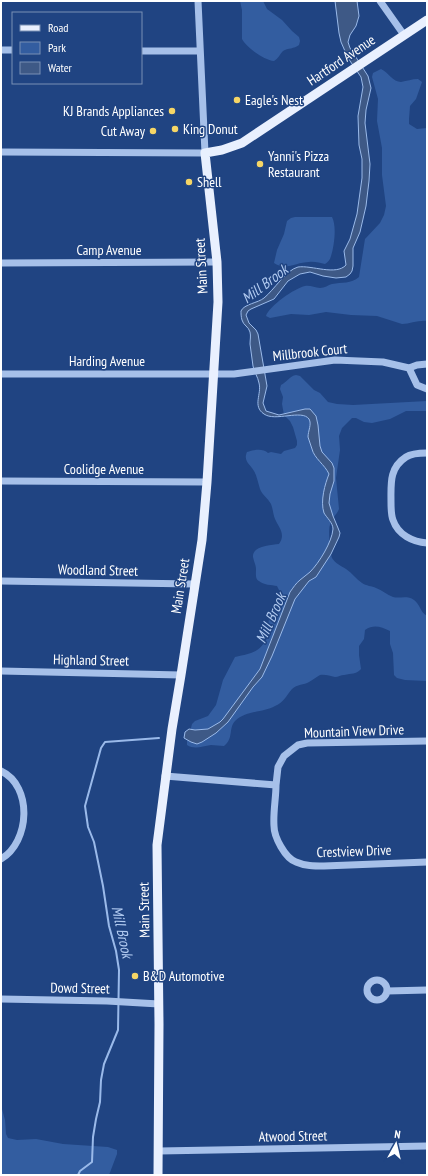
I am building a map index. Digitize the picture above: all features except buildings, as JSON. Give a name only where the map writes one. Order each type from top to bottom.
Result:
[{"type":"main road","name":"Hartford Avenue","points":[[205,153],[222,150],[242,143],[427,20]]},
{"type":"main road","name":"Main Street","points":[[158,1175],[159,1004],[157,845],[165,776],[202,540],[218,302],[217,262],[205,153]]},
{"type":"street","name":"Main Street","points":[[198,1],[205,153]]},
{"type":"street","points":[[380,1],[404,35]]},
{"type":"street","points":[[1,50],[12,50]]},
{"type":"street","points":[[142,51],[200,51]]},
{"type":"street","points":[[1,152],[205,153]]},
{"type":"street","name":"Camp Avenue","points":[[1,263],[217,262]]},
{"type":"street","name":"Millbrook Court","points":[[213,374],[234,374],[335,360],[383,362],[409,368],[427,364]]},
{"type":"street","points":[[409,368],[417,385],[427,389]]},
{"type":"street","name":"Harding Avenue","points":[[1,374],[213,374]]},
{"type":"street","points":[[427,453],[415,454],[407,457],[399,463],[390,480],[392,520],[399,530],[407,537],[417,542],[427,543]]},
{"type":"street","name":"Coolidge Avenue","points":[[1,482],[207,482]]},
{"type":"street","name":"Woodland Street","points":[[1,581],[194,584]]},
{"type":"street","name":"Highland Street","points":[[1,671],[181,675]]},
{"type":"street","name":"Mountain View Drive","points":[[276,785],[278,767],[284,756],[298,745],[427,741]]},
{"type":"street","points":[[1,771],[6,773],[15,782],[22,794],[23,812],[23,827],[19,840],[6,856],[1,859]]},
{"type":"street","points":[[165,776],[276,785]]},
{"type":"street","name":"Crestview Drive","points":[[276,785],[274,827],[277,839],[284,852],[294,862],[324,866],[427,862]]},
{"type":"street","points":[[387,991],[427,990]]},
{"type":"street","name":"Dowd Street","points":[[1,999],[107,1001],[159,1004]]},
{"type":"street","name":"Atwood Street","points":[[159,1151],[427,1146]]},
{"type":"green space","points":[[240,1],[263,1],[267,9],[282,20],[299,37],[299,45],[283,51],[274,61],[256,53],[242,39],[242,10]]},
{"type":"green space","points":[[381,69],[398,82],[418,79],[422,82],[416,99],[410,106],[409,124],[417,129],[427,128],[427,321],[402,324],[377,316],[326,312],[309,315],[291,314],[270,318],[266,316],[272,307],[301,287],[307,286],[322,288],[332,284],[350,282],[359,277],[365,239],[380,223],[386,206],[382,175],[382,148],[377,121],[378,99],[372,77],[373,73]]},
{"type":"green space","points":[[295,217],[332,217],[335,231],[334,242],[331,257],[325,264],[305,262],[282,266],[274,263],[287,221]]},
{"type":"green space","points":[[296,375],[300,376],[328,402],[337,404],[353,405],[427,401],[427,411],[406,411],[390,419],[372,423],[352,418],[342,428],[339,436],[340,450],[336,478],[339,509],[333,518],[329,531],[331,556],[336,563],[364,584],[393,597],[409,598],[414,600],[427,616],[427,681],[397,678],[394,675],[390,631],[381,627],[371,627],[365,630],[364,639],[359,646],[361,669],[357,672],[335,677],[320,675],[307,683],[294,687],[283,701],[278,704],[265,710],[249,713],[239,717],[233,724],[229,740],[224,746],[190,746],[187,745],[187,741],[192,724],[195,721],[208,716],[216,705],[223,680],[235,657],[251,653],[259,649],[268,636],[267,632],[269,619],[279,595],[279,590],[277,586],[265,584],[258,580],[256,577],[256,568],[253,557],[256,550],[259,548],[279,544],[282,534],[275,519],[271,504],[261,491],[255,473],[246,460],[246,455],[247,452],[258,450],[263,450],[268,453],[271,452],[281,454],[284,451],[295,448],[297,445],[293,427],[284,415],[282,404],[283,397],[280,389],[281,385]]},
{"type":"green space","points":[[1,1109],[5,1120],[6,1134],[8,1138],[17,1140],[36,1139],[63,1144],[108,1147],[117,1150],[117,1154],[109,1175],[1,1175]]},
{"type":"water","points":[[335,1],[357,1],[359,16],[348,42],[350,48],[368,76],[371,88],[366,110],[365,123],[370,164],[369,181],[366,206],[360,232],[353,248],[352,271],[346,277],[336,278],[310,272],[300,274],[288,281],[274,299],[251,309],[246,315],[249,323],[258,334],[267,386],[263,403],[266,411],[279,415],[310,409],[316,416],[322,452],[332,463],[334,468],[334,481],[329,503],[340,533],[331,554],[316,577],[309,581],[295,599],[262,677],[228,722],[216,733],[197,744],[184,738],[185,732],[189,729],[208,729],[220,722],[260,669],[290,592],[317,563],[328,546],[333,529],[324,513],[323,508],[323,498],[329,474],[313,452],[308,437],[310,425],[309,419],[306,416],[301,415],[275,417],[264,414],[260,411],[258,404],[260,387],[253,366],[250,332],[241,318],[241,311],[248,305],[264,298],[289,272],[298,267],[336,270],[346,265],[344,251],[350,239],[357,214],[362,178],[362,159],[359,145],[358,116],[363,87],[361,77],[348,58],[341,42]]},
{"type":"waterway","name":"Mill Brook","points":[[78,1175],[80,1171],[92,1162],[93,1137],[100,1102],[101,1080],[104,1064],[118,1030],[119,970],[116,951],[109,926],[94,842],[88,827],[85,806],[101,748],[105,742],[159,738]]},
{"type":"place","name":"Eagle's Nest","points":[[237,100]]},
{"type":"place","name":"KJ Brands Appliances","points":[[172,111]]},
{"type":"place","name":"King Donut","points":[[175,129]]},
{"type":"place","name":"Cut Away","points":[[153,131]]},
{"type":"place","name":"Yanni's Pizza Restaurant","points":[[260,164]]},
{"type":"place","name":"Shell","points":[[189,182]]},
{"type":"place","name":"B&D Automotive","points":[[135,976]]}]
